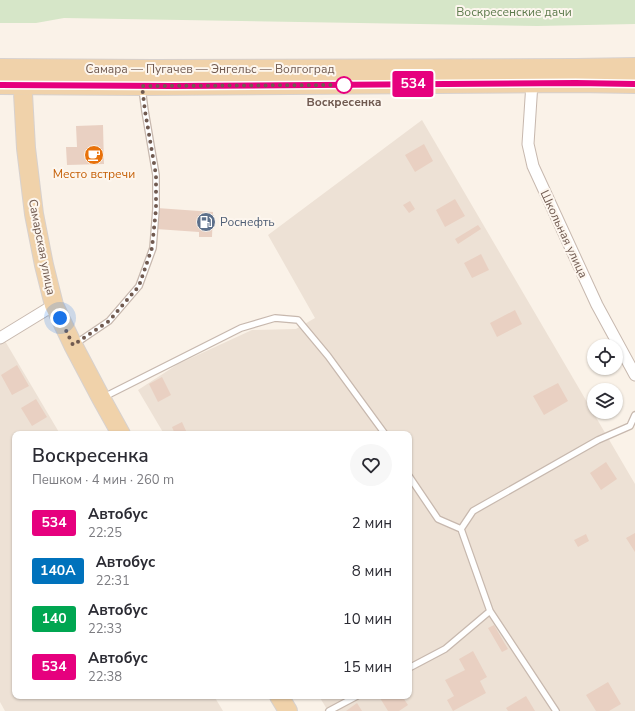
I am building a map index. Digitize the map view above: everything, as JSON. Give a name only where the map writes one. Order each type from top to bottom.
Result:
[{"type":"main road","name":"Самара — Пугачев — Энгельс — Волгоград","points":[[0,68],[183,69],[635,67]]},
{"type":"main road","name":"Самарская улица","points":[[22,68],[26,148],[34,214],[44,265],[54,304],[100,398],[119,431]]},
{"type":"main road","name":"Самара — Пугачев — Энгельс — Волгоград","points":[[0,85],[142,86],[532,83],[635,84]]},
{"type":"main road","points":[[281,699],[288,711]]},
{"type":"street","name":"Школьная улица","points":[[532,83],[528,144],[533,166],[597,304],[635,375]]},
{"type":"street","points":[[0,338],[54,304]]},
{"type":"lane","points":[[73,345],[109,321],[139,286],[152,248],[156,209],[156,175],[142,86]]},
{"type":"lane","points":[[100,398],[240,328],[274,318],[298,320],[328,356],[383,431]]},
{"type":"lane","points":[[461,529],[473,511],[598,440],[630,426],[635,415]]},
{"type":"lane","points":[[412,480],[438,519],[461,529],[490,611],[556,711]]},
{"type":"lane","points":[[412,666],[445,649],[490,611]]},
{"type":"lane","points":[[329,711],[351,699]]},
{"type":"shaded area","points":[[422,120],[587,402],[587,419],[597,419],[635,484],[635,711],[328,711],[321,699],[412,699],[412,431],[162,431],[138,390],[178,364],[252,330],[296,329],[315,318],[268,235]]},
{"type":"shaded area","points":[[5,341],[58,431],[12,431],[12,699],[216,699],[223,711],[5,711],[0,702],[0,343]]},
{"type":"green space","name":"Воскресенские дачи","points":[[0,0],[635,0],[635,24],[537,26],[64,18],[36,23],[0,23]]},
{"type":"building","points":[[103,125],[104,164],[67,165],[66,147],[77,147],[76,126]]},
{"type":"building","points":[[424,144],[433,161],[415,172],[405,155]]},
{"type":"building","points":[[455,199],[465,216],[445,227],[436,210]]},
{"type":"building","points":[[410,201],[415,209],[409,213],[403,205]]},
{"type":"building","points":[[157,208],[213,212],[212,237],[199,237],[199,232],[156,229]]},
{"type":"building","points":[[478,225],[481,229],[458,244],[455,239]]},
{"type":"building","points":[[481,254],[489,270],[472,278],[464,263]]},
{"type":"building","points":[[515,310],[522,324],[497,337],[490,323]]},
{"type":"building","points":[[17,365],[29,386],[12,395],[1,375]]},
{"type":"building","points":[[162,377],[171,395],[158,402],[149,384]]},
{"type":"building","points":[[558,383],[568,401],[544,415],[533,396]]},
{"type":"building","points":[[36,399],[47,417],[32,426],[21,408]]},
{"type":"building","points":[[182,422],[186,431],[174,431],[172,427]]},
{"type":"building","points":[[606,462],[617,479],[601,490],[590,473]]},
{"type":"building","points":[[635,533],[635,552],[626,538]]},
{"type":"building","points":[[586,534],[589,541],[578,547],[574,540]]},
{"type":"building","points":[[494,625],[508,649],[502,652],[488,628]]},
{"type":"building","points":[[473,651],[487,677],[480,681],[486,693],[453,711],[447,700],[454,696],[445,680],[465,670],[459,659]]},
{"type":"building","points":[[608,682],[621,704],[609,711],[596,711],[586,695]]},
{"type":"building","points":[[526,696],[535,711],[508,711],[506,708]]},
{"type":"building","points":[[381,699],[404,699],[408,705],[399,711],[388,711]]},
{"type":"building","points":[[357,703],[362,711],[346,711]]},
{"type":"bus line","name":"534","points":[[0,85],[172,86],[576,83],[635,84]]},
{"type":"place","name":"Воскресенка","points":[[344,85]]},
{"type":"place","name":"Место встречи","points":[[94,155]]},
{"type":"place","name":"Роснефть","points":[[206,222]]},
{"type":"route","points":[[60,318],[73,345],[109,321],[139,286],[152,248],[156,209],[156,175],[142,86],[344,85]]}]
